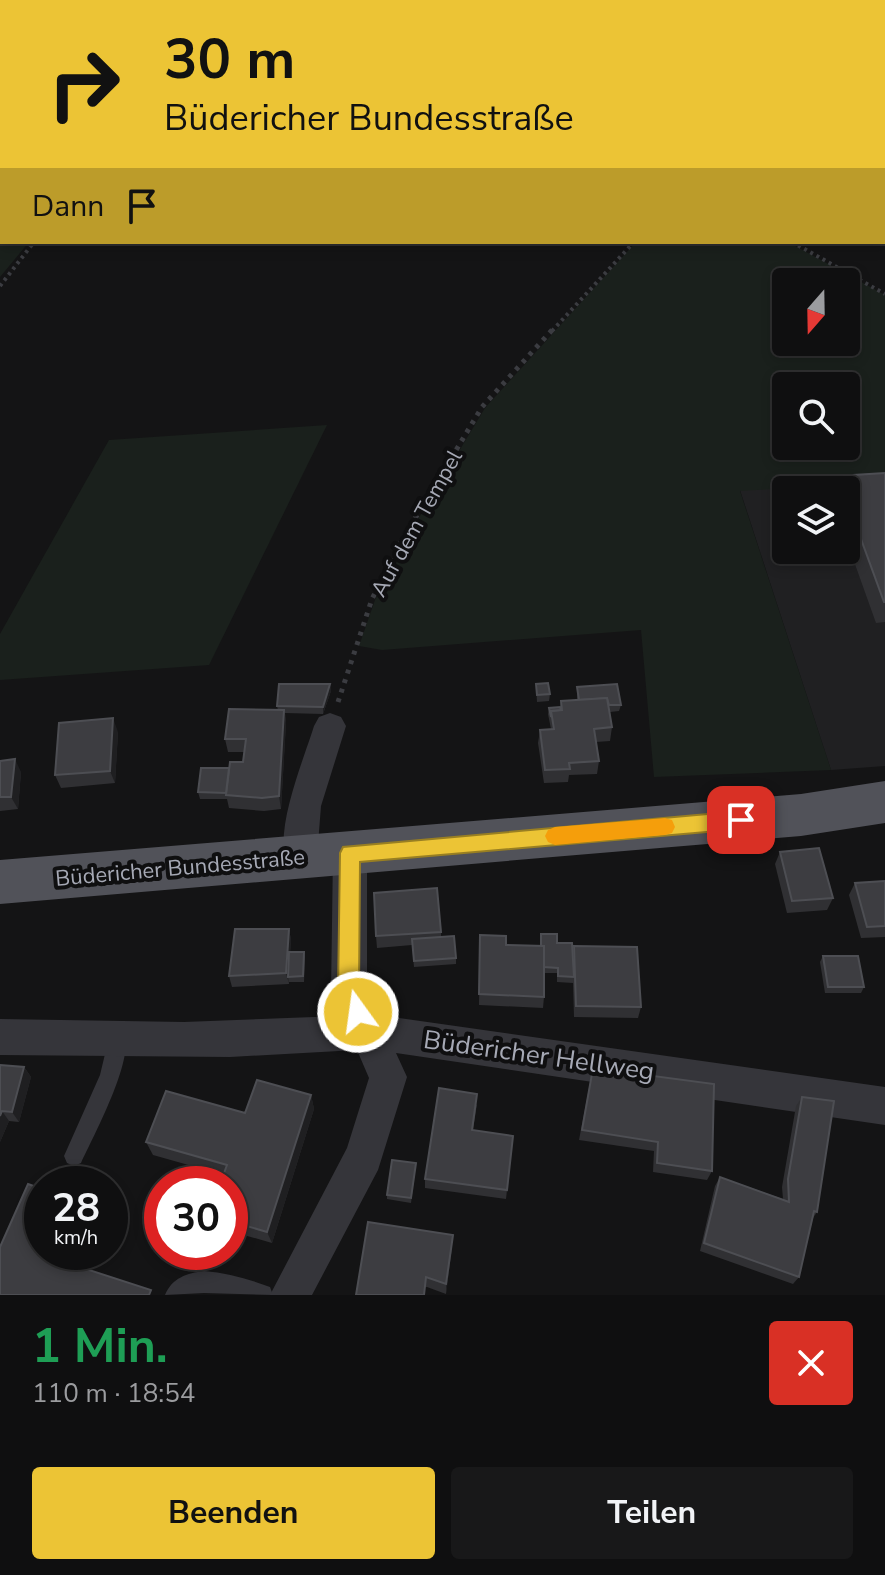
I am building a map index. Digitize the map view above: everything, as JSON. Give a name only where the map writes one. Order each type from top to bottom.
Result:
[{"type":"main road","name":"Büdericher Bundesstraße","points":[[0,882],[801,815],[885,802]]},
{"type":"street","points":[[300,857],[305,806],[330,726]]},
{"type":"street","points":[[290,1295],[364,1156],[388,1077],[349,993],[350,853]]},
{"type":"street","name":"Büdericher Hellweg","points":[[0,1037],[117,1040],[304,1038],[368,1031],[885,1106]]},
{"type":"lane","points":[[74,1156],[110,1076],[117,1040]]},
{"type":"lane","points":[[176,1295],[193,1283],[210,1282],[262,1295]]},
{"type":"path","points":[[0,286],[32,244]]},
{"type":"path","name":"Auf dem Tempel","points":[[330,726],[372,599],[402,540],[482,407],[632,244]]},
{"type":"path","points":[[796,244],[885,294]]},
{"type":"shaded area","points":[[0,244],[27,244],[0,277]]},
{"type":"shaded area","points":[[634,244],[792,244],[836,268],[772,268],[772,356],[860,356],[860,281],[885,295],[885,482],[860,484],[860,476],[772,476],[772,489],[740,491],[831,770],[654,777],[641,630],[382,650],[359,646],[375,600],[403,544],[485,408]]},
{"type":"shaded area","points":[[327,425],[209,665],[0,680],[0,634],[109,440]]},
{"type":"shaded area","points":[[885,482],[885,766],[831,770],[740,490],[772,488],[772,564],[860,564],[860,483]]},
{"type":"building","points":[[885,473],[885,602],[860,536],[860,476],[838,476]]},
{"type":"building","points":[[548,683],[550,694],[537,695],[536,684]]},
{"type":"building","points":[[279,684],[330,684],[323,707],[277,706]]},
{"type":"building","points":[[617,684],[621,705],[609,705],[607,698],[579,700],[577,687]]},
{"type":"building","points":[[607,698],[612,727],[594,729],[599,761],[569,763],[570,769],[545,770],[540,730],[554,729],[551,711],[562,710],[561,701]]},
{"type":"building","points":[[229,709],[284,710],[279,796],[226,795],[230,762],[243,762],[246,739],[225,739]]},
{"type":"building","points":[[113,718],[110,771],[55,775],[59,723]]},
{"type":"building","points":[[15,759],[11,797],[0,797],[0,761]]},
{"type":"building","points":[[201,768],[229,768],[226,793],[198,792]]},
{"type":"building","points":[[819,848],[833,898],[792,901],[780,852]]},
{"type":"building","points":[[885,881],[885,926],[867,927],[855,883]]},
{"type":"building","points":[[437,888],[441,932],[376,936],[374,893]]},
{"type":"building","points":[[235,929],[289,929],[286,973],[229,976]]},
{"type":"building","points":[[541,934],[557,934],[557,943],[572,943],[574,977],[558,976],[558,968],[544,967]]},
{"type":"building","points":[[480,935],[506,936],[506,945],[544,946],[544,997],[479,994]]},
{"type":"building","points":[[454,936],[456,958],[414,961],[412,939]]},
{"type":"building","points":[[574,946],[637,947],[641,1007],[576,1006]]},
{"type":"building","points":[[289,952],[304,952],[303,976],[288,977]]},
{"type":"building","points":[[823,956],[858,956],[864,987],[828,987]]},
{"type":"building","points":[[0,1065],[24,1067],[12,1112],[2,1111],[0,1116]]},
{"type":"building","points":[[593,1068],[714,1084],[712,1171],[657,1163],[658,1142],[582,1130]]},
{"type":"building","points":[[257,1080],[311,1095],[267,1232],[248,1226],[248,1166],[227,1166],[146,1142],[166,1091],[245,1113]]},
{"type":"building","points":[[439,1088],[477,1094],[472,1130],[513,1136],[507,1190],[425,1179]]},
{"type":"building","points":[[802,1097],[834,1101],[817,1212],[814,1211],[799,1277],[704,1243],[720,1177],[789,1202],[788,1179]]},
{"type":"building","points":[[392,1160],[416,1163],[411,1198],[387,1195]]},
{"type":"building","points":[[24,1193],[24,1270],[89,1270],[151,1290],[149,1295],[0,1295],[0,1247]]},
{"type":"building","points":[[368,1222],[453,1235],[446,1284],[426,1277],[424,1295],[356,1295]]},
{"type":"slow traffic","points":[[555,836],[665,827]]},
{"type":"route","points":[[358,1012],[349,993],[350,853],[741,820]]}]
